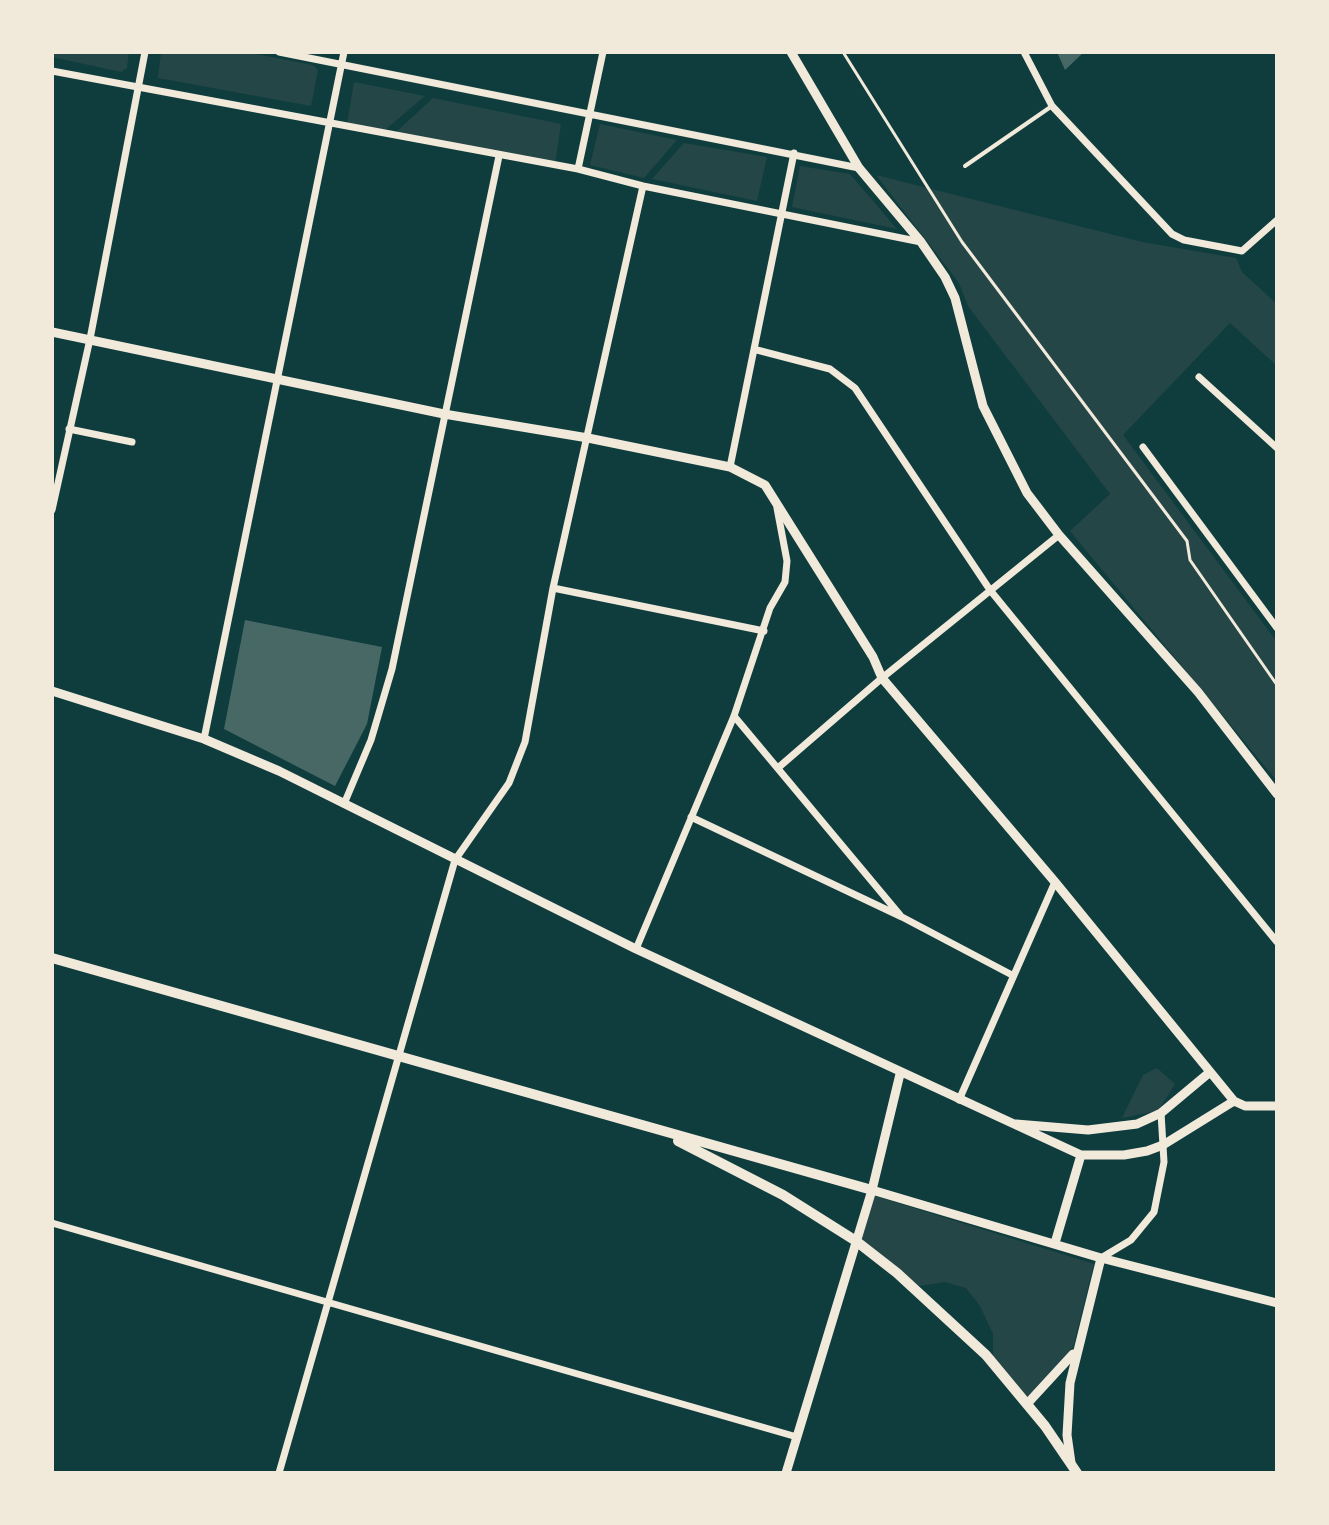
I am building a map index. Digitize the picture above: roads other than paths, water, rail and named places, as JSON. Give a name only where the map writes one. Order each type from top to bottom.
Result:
[{"type":"main road","points":[[52,958],[872,1190]]},
{"type":"main road","points":[[640,1123],[745,1173],[856,1241],[955,1324],[1027,1404],[1074,1468]]},
{"type":"street","points":[[52,510],[90,339],[145,52]]},
{"type":"street","points":[[279,52],[592,112],[859,168]]},
{"type":"street","points":[[204,739],[333,121],[344,52]]},
{"type":"street","points":[[578,169],[603,52]]},
{"type":"street","points":[[791,52],[859,168],[921,242],[955,298],[974,377],[997,438],[1027,493],[1059,535],[1198,692],[1277,794]]},
{"type":"street","points":[[1024,52],[1052,106],[1172,234],[1184,240],[1242,251],[1277,220]]},
{"type":"street","points":[[52,71],[578,169],[643,186],[785,212],[921,242]]},
{"type":"street","points":[[730,467],[757,350],[794,153]]},
{"type":"street","points":[[344,804],[383,704],[499,156]]},
{"type":"street","points":[[279,1473],[455,860],[518,765],[553,588],[643,186]]},
{"type":"street","points":[[52,332],[444,414],[588,438],[730,467],[765,485],[873,657],[882,678],[1055,882],[1234,1101],[1256,1107],[1277,1106]]},
{"type":"street","points":[[757,350],[830,369],[855,388],[990,590],[1277,942]]},
{"type":"street","points":[[1199,377],[1277,448]]},
{"type":"street","points":[[69,429],[132,442]]},
{"type":"street","points":[[1143,447],[1277,628]]},
{"type":"street","points":[[636,949],[734,716],[770,608],[785,582],[787,561],[777,508]]},
{"type":"street","points":[[779,767],[882,678],[1059,535]]},
{"type":"street","points":[[553,588],[764,631]]},
{"type":"street","points":[[52,691],[204,739],[344,804],[636,949],[900,1074],[1081,1155],[1124,1155],[1163,1145],[1234,1101]]},
{"type":"street","points":[[734,716],[902,917]]},
{"type":"street","points":[[691,817],[902,917],[1012,975]]},
{"type":"street","points":[[959,1100],[1055,882]]},
{"type":"street","points":[[1009,1124],[1113,1129],[1161,1113],[1210,1072]]},
{"type":"street","points":[[786,1473],[872,1190],[900,1074]]},
{"type":"street","points":[[1074,1468],[1067,1409],[1076,1351],[1101,1258],[1131,1240],[1154,1212],[1162,1177],[1161,1113]]},
{"type":"street","points":[[1055,1243],[1081,1155]]},
{"type":"street","points":[[872,1190],[1101,1258],[1277,1303]]},
{"type":"street","points":[[52,1223],[797,1437]]},
{"type":"street","points":[[1027,1404],[1076,1351]]},
{"type":"lane","points":[[965,166],[1052,106]]}]
